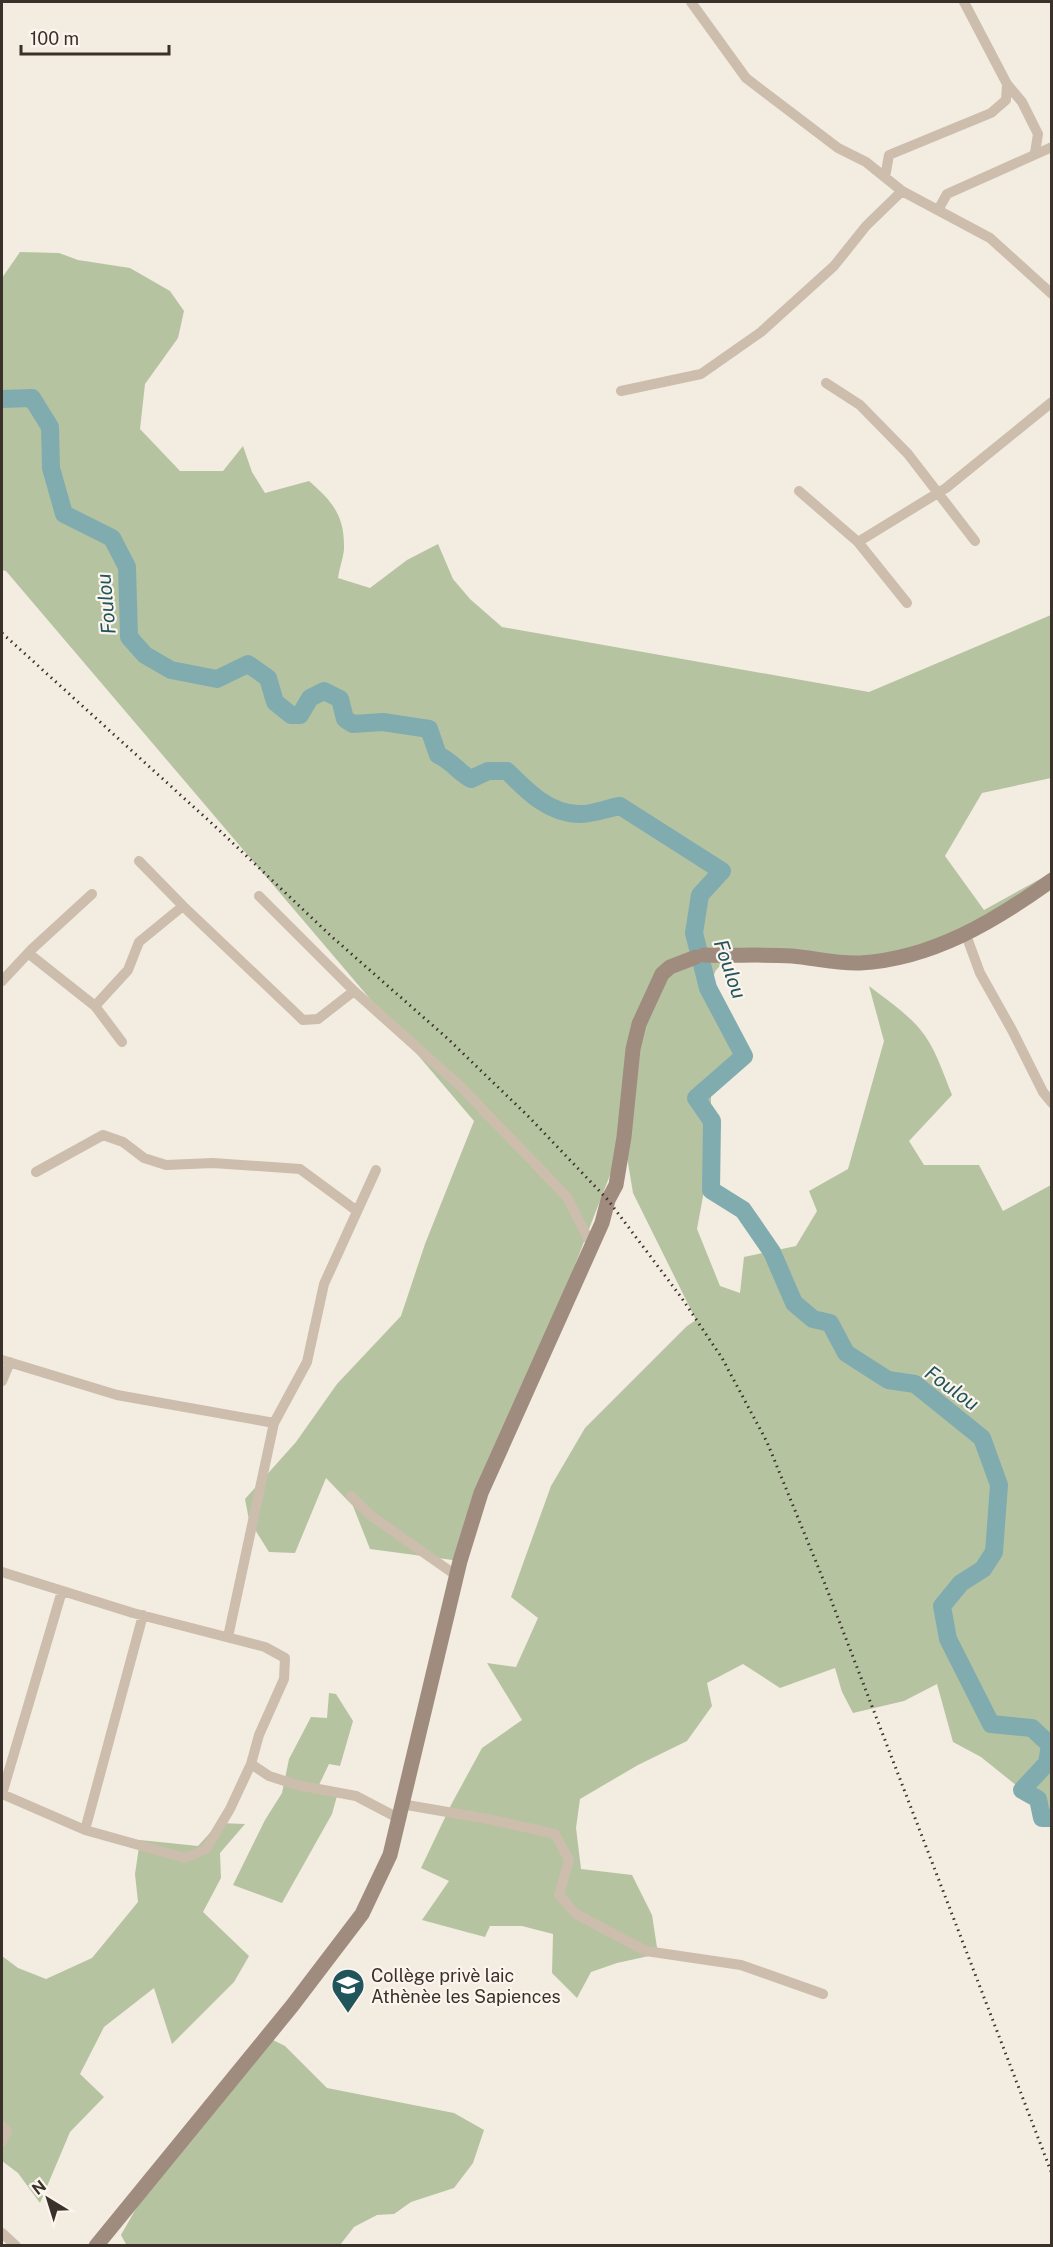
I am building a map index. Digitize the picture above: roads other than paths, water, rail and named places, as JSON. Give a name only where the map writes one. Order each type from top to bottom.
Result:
[{"type":"street","points":[[691,2],[746,78],[838,148],[866,162],[902,191],[990,238],[1052,294]]},
{"type":"street","points":[[964,2],[1007,84],[1022,102],[1038,134],[1035,153]]},
{"type":"street","points":[[885,177],[889,155],[991,113],[1006,100],[1007,84]]},
{"type":"street","points":[[938,210],[947,194],[1052,147]]},
{"type":"street","points":[[621,391],[701,374],[761,332],[834,266],[866,226],[902,191]]},
{"type":"street","points":[[826,383],[860,405],[908,454],[975,541]]},
{"type":"street","points":[[858,542],[938,493],[1052,402]]},
{"type":"street","points":[[799,491],[858,542],[907,603]]},
{"type":"street","points":[[139,861],[303,1020],[318,1020],[354,991]]},
{"type":"street","points":[[96,2246],[279,2021],[362,1914],[390,1855],[457,1576],[481,1493],[602,1223],[608,1200],[616,1185],[624,1137],[633,1049],[639,1024],[663,974],[670,967],[700,956],[789,956],[859,963],[905,956],[966,935],[1016,906],[1052,880]]},
{"type":"street","points":[[2,981],[28,953],[92,894]]},
{"type":"street","points":[[259,896],[354,991],[460,1086],[567,1197],[591,1244]]},
{"type":"street","points":[[96,1006],[128,970],[139,942],[183,906]]},
{"type":"street","points":[[966,935],[980,974],[1012,1030],[1043,1092],[1052,1103]]},
{"type":"street","points":[[28,953],[96,1006],[122,1042]]},
{"type":"street","points":[[36,1172],[103,1135],[123,1142],[144,1158],[166,1165],[213,1163],[300,1169],[357,1211]]},
{"type":"street","points":[[228,1637],[274,1423],[307,1362],[324,1284],[376,1170]]},
{"type":"street","points":[[2,1382],[6,1361],[117,1395],[274,1423]]},
{"type":"street","points":[[351,1496],[370,1515],[457,1576]]},
{"type":"street","points":[[2,1572],[143,1615],[265,1647],[285,1658],[284,1679],[259,1735],[250,1764],[230,1809],[206,1848],[185,1858],[86,1830],[2,1794],[62,1591]]},
{"type":"street","points":[[86,1830],[143,1615]]},
{"type":"street","points":[[250,1764],[278,1779],[356,1796],[400,1811],[488,1819],[555,1834],[569,1860],[559,1895],[576,1914],[646,1951],[741,1965],[823,1994]]},
{"type":"street","points":[[2,2126],[7,2132],[2,2142]]},
{"type":"street","points":[[2,2234],[16,2246]]},
{"type":"waterway","name":"Foulou","points":[[2,399],[32,398],[50,427],[51,468],[64,514],[112,538],[127,567],[129,637],[145,655],[171,670],[217,679],[248,664],[268,678],[275,702],[291,715],[300,715],[310,698],[324,691],[340,699],[345,719],[353,724],[383,722],[429,729],[438,755],[471,779],[488,771],[507,771],[539,800],[567,813],[588,813],[620,806],[722,871],[700,895],[694,933],[708,988],[744,1056],[696,1098],[712,1121],[711,1190],[743,1210],[772,1252],[794,1303],[813,1319],[830,1323],[846,1353],[888,1380],[915,1384],[982,1438],[999,1485],[994,1552],[983,1569],[961,1583],[942,1606],[948,1639],[991,1724],[1032,1728],[1050,1745],[1047,1763],[1022,1790],[1038,1799],[1042,1818],[1052,1818]]},
{"type":"railway","points":[[2,633],[218,829],[331,936],[447,1038],[528,1116],[608,1200],[681,1297],[722,1358],[767,1442],[823,1579],[1052,2174]]},
{"type":"place","name":"Collège privè laic Athènèe les Sapiences","points":[[348,2014]]}]
